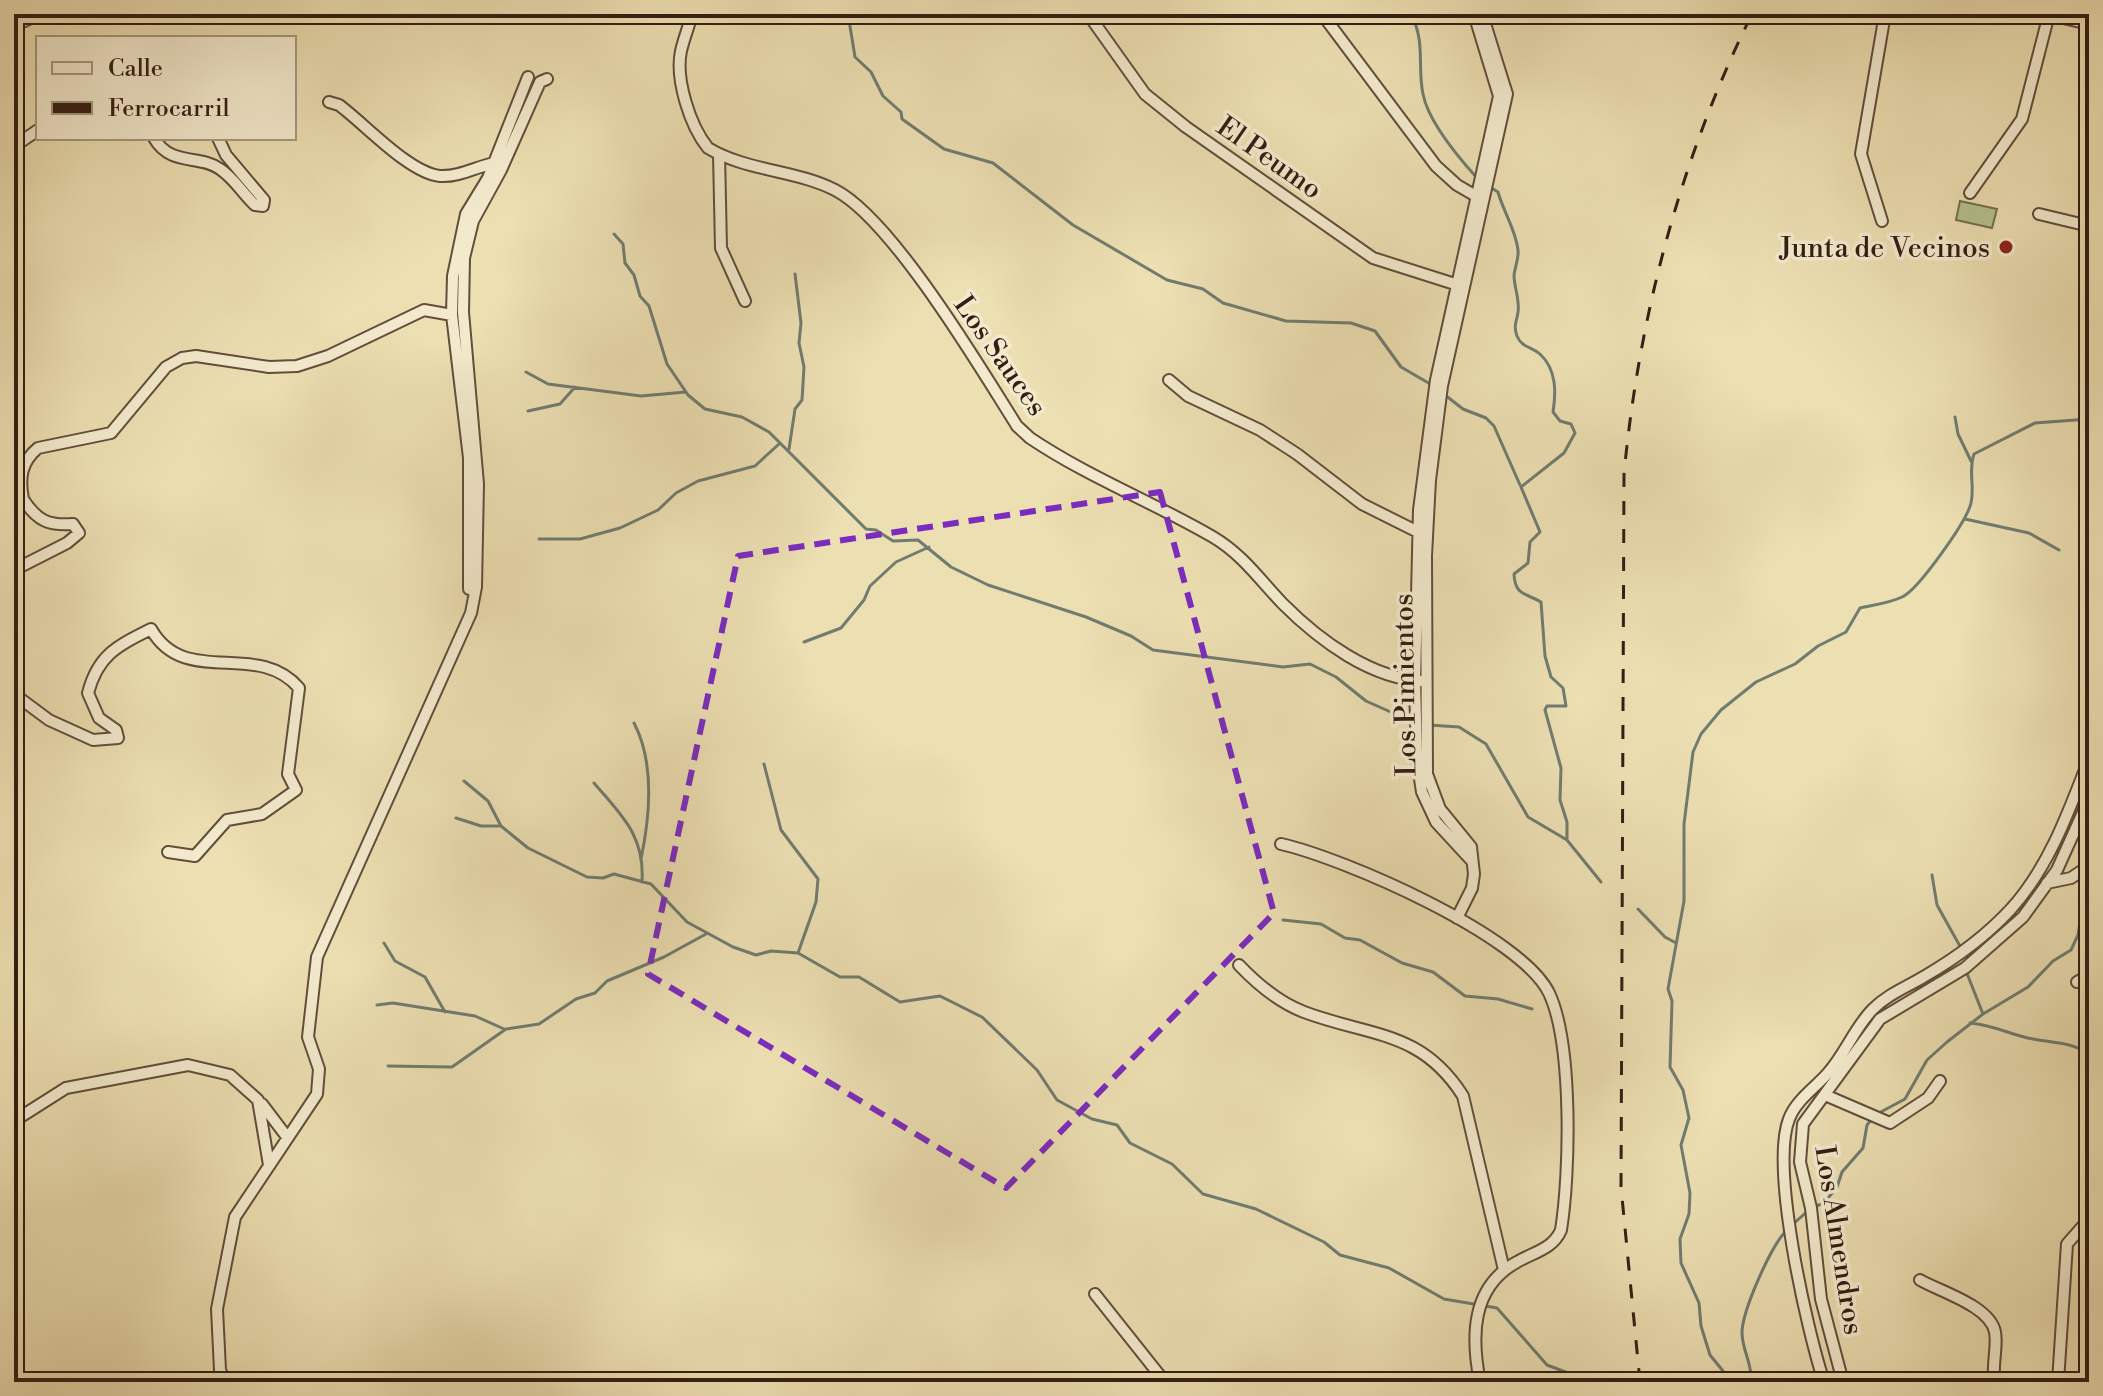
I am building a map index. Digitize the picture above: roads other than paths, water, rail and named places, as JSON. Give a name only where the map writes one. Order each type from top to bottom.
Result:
[{"type":"street","points":[[14,26],[39,14]]},
{"type":"street","points":[[692,14],[681,50],[680,70],[695,127],[708,148],[719,154],[721,248],[745,301]]},
{"type":"street","name":"El Peumo","points":[[1088,14],[1145,94],[1186,127],[1373,258],[1459,286]]},
{"type":"street","points":[[1322,14],[1436,166],[1457,185],[1479,198]]},
{"type":"street","name":"Los Pimientos","points":[[1420,681],[1418,532],[1436,380],[1479,198],[1499,96],[1474,14]]},
{"type":"street","name":"Los Pimientos","points":[[1479,198],[1507,94],[1482,14]]},
{"type":"street","points":[[1882,221],[1861,154],[1885,14]]},
{"type":"street","points":[[1970,193],[2022,119],[2048,14],[2089,24]]},
{"type":"street","points":[[469,589],[469,458],[452,315],[459,237],[466,214],[494,163],[528,77]]},
{"type":"street","points":[[225,1382],[220,1370],[217,1309],[224,1259],[235,1217],[317,1094],[319,1069],[308,1037],[317,957],[471,613],[476,587],[478,484],[463,312],[464,258],[473,221],[501,170],[540,82],[547,79]]},
{"type":"street","points":[[329,102],[339,105],[397,153],[437,176],[456,175],[494,163]]},
{"type":"street","points":[[14,154],[19,143],[36,131]]},
{"type":"street","points":[[156,140],[163,150],[173,155],[221,169],[255,205],[263,206],[264,200],[226,155],[219,140]]},
{"type":"street","name":"Los Sauces","points":[[719,154],[816,183],[847,198],[904,259],[1017,426],[1030,438],[1215,538],[1250,566],[1307,626],[1339,649],[1394,678],[1420,681]]},
{"type":"street","points":[[2039,214],[2089,226]]},
{"type":"street","name":"Los Pimientos","points":[[1457,918],[1472,888],[1472,861],[1436,822],[1422,792],[1417,770],[1430,480],[1459,286]]},
{"type":"street","points":[[14,570],[73,540],[79,530],[73,524],[58,526],[41,521],[23,499],[23,467],[30,454],[38,448],[111,433],[173,361],[196,356],[269,367],[297,366],[328,356],[424,310],[452,315]]},
{"type":"street","points":[[1169,380],[1188,396],[1285,446],[1362,504],[1418,532]]},
{"type":"street","points":[[14,694],[49,720],[93,740],[118,738],[116,730],[99,718],[88,693],[95,669],[117,645],[151,629],[161,646],[183,659],[245,662],[285,672],[299,688],[288,774],[296,790],[262,814],[227,820],[195,856],[168,852]]},
{"type":"street","name":"Los Almendros","points":[[1824,1382],[1809,1336],[1789,1220],[1785,1136],[1791,1113],[1829,1072],[1873,1009],[1895,991],[1957,957],[2012,908],[2044,863],[2089,759]]},
{"type":"street","name":"Los Almendros","points":[[1843,1382],[1827,1327],[1811,1208],[1800,1162],[1803,1124],[1880,1019],[1965,968],[2023,917],[2047,883],[2089,799]]},
{"type":"street","points":[[1281,844],[1320,853],[1457,918],[1525,964],[1549,993],[1560,1040],[1566,1114],[1561,1230],[1551,1245],[1504,1270],[1481,1301],[1474,1326],[1480,1382]]},
{"type":"street","points":[[2047,883],[2071,878],[2089,866]]},
{"type":"street","points":[[1239,965],[1280,1000],[1302,1011],[1418,1047],[1448,1072],[1463,1096],[1504,1270]]},
{"type":"street","points":[[2077,982],[2089,975]]},
{"type":"street","points":[[14,1121],[66,1088],[188,1065],[230,1075],[258,1100],[287,1137]]},
{"type":"street","points":[[1825,1095],[1890,1123],[1928,1098],[1940,1081]]},
{"type":"street","points":[[258,1100],[269,1165]]},
{"type":"street","name":"Los Almendros","points":[[1799,1103],[1815,1109]]},
{"type":"street","points":[[2058,1382],[2067,1244],[2089,1219]]},
{"type":"street","points":[[1920,1280],[1946,1295],[1978,1307],[1995,1330],[1995,1382]]},
{"type":"street","points":[[1095,1294],[1165,1382]]},
{"type":"waterway","points":[[848,14],[855,57],[871,72],[883,96],[901,112],[902,119],[944,149],[993,163],[1073,225],[1167,280],[1203,289],[1223,303],[1286,321],[1351,323],[1375,331],[1401,367],[1432,385]]},
{"type":"waterway","points":[[1411,14],[1420,45],[1421,84],[1426,105],[1445,139],[1477,178]]},
{"type":"waterway","points":[[1490,187],[1498,192],[1517,243],[1514,275],[1518,303],[1517,336],[1521,343],[1546,360],[1554,382],[1553,412],[1560,421],[1571,424],[1575,433],[1564,453],[1521,487],[1540,532],[1530,542],[1528,563],[1514,574],[1519,590],[1541,602],[1545,656],[1551,677],[1563,688],[1566,706],[1547,706],[1545,710],[1561,768],[1560,800],[1567,822],[1567,840],[1601,882]]},
{"type":"waterway","points":[[614,234],[623,244],[625,263],[634,275],[640,296],[649,306],[667,364],[688,395],[705,409],[742,417],[769,432],[866,529],[876,530],[893,541],[918,540],[951,567],[988,585],[1086,617],[1131,636],[1153,650],[1283,667],[1310,664],[1336,677],[1366,701],[1413,722]]},
{"type":"waterway","points":[[789,449],[795,409],[802,400],[804,367],[799,343],[801,323],[795,274]]},
{"type":"waterway","points":[[526,372],[548,384],[641,396],[686,392]]},
{"type":"waterway","points":[[528,411],[560,404],[575,387]]},
{"type":"waterway","points":[[1445,395],[1463,409],[1486,418],[1494,426],[1520,485]]},
{"type":"waterway","points":[[1955,417],[1958,434],[1971,461]]},
{"type":"waterway","points":[[1732,1382],[1710,1355],[1701,1326],[1699,1303],[1681,1263],[1680,1239],[1689,1214],[1690,1193],[1681,1145],[1689,1118],[1683,1090],[1670,1067],[1672,1001],[1668,989],[1684,901],[1684,824],[1693,752],[1701,734],[1721,710],[1756,682],[1795,664],[1818,646],[1846,632],[1860,608],[1902,597],[1919,582],[1968,512],[1972,497],[1974,454],[2035,423],[2089,419]]},
{"type":"waterway","points":[[539,539],[580,539],[620,528],[658,510],[676,493],[698,481],[755,466],[779,444]]},
{"type":"waterway","points":[[1965,519],[2029,533],[2059,550]]},
{"type":"waterway","points":[[804,642],[841,628],[864,600],[870,586],[896,562],[929,547]]},
{"type":"waterway","points":[[634,723],[645,755],[649,790],[641,859]]},
{"type":"waterway","points":[[1429,725],[1459,727],[1486,744],[1528,817],[1567,840]]},
{"type":"waterway","points":[[764,764],[781,830],[818,879],[816,902],[798,953]]},
{"type":"waterway","points":[[464,781],[488,801],[501,826],[528,848],[587,877],[603,878],[614,874],[651,884],[687,922],[733,947],[756,955],[771,951],[798,953],[840,977],[859,977],[900,1002],[940,996],[982,1017],[1037,1070],[1057,1100],[1092,1119],[1117,1125],[1130,1143],[1172,1164],[1203,1194],[1256,1209],[1324,1242],[1340,1255],[1389,1268],[1444,1299],[1497,1308],[1547,1365],[1592,1382]]},
{"type":"waterway","points":[[594,783],[622,816],[635,838],[640,851],[642,882]]},
{"type":"waterway","points":[[456,818],[481,826],[499,826]]},
{"type":"waterway","points":[[1932,875],[1937,905],[1961,948]]},
{"type":"waterway","points":[[1877,1114],[1905,1099],[1927,1060],[1947,1042],[1983,1014],[2028,987],[2053,961],[2071,950],[2078,935],[2082,909],[2089,897]]},
{"type":"waterway","points":[[1638,909],[1665,937],[1676,943]]},
{"type":"waterway","points":[[1283,920],[1321,924],[1345,938],[1360,940],[1402,963],[1433,972],[1465,996],[1498,999],[1532,1009]]},
{"type":"waterway","points":[[388,1066],[452,1067],[506,1029],[539,1024],[576,999],[595,993],[607,981],[664,957],[706,934]]},
{"type":"waterway","points":[[384,943],[395,961],[425,977],[445,1012]]},
{"type":"waterway","points":[[1966,971],[1983,1014]]},
{"type":"waterway","points":[[377,1005],[393,1003],[475,1016],[504,1029]]},
{"type":"waterway","points":[[1970,1023],[2068,1045],[2089,1053]]},
{"type":"waterway","points":[[1791,1226],[1811,1208],[1824,1203],[1837,1187],[1842,1172],[1863,1148],[1867,1125],[1872,1119]]},
{"type":"waterway","points":[[1751,1382],[1742,1339],[1743,1323],[1765,1264],[1786,1231]]},
{"type":"railway","points":[[1640,1382],[1621,1187],[1624,474],[1640,355],[1667,238],[1704,124],[1752,14]]},
{"type":"place","name":"Junta de Vecinos","points":[[2006,247]]}]
